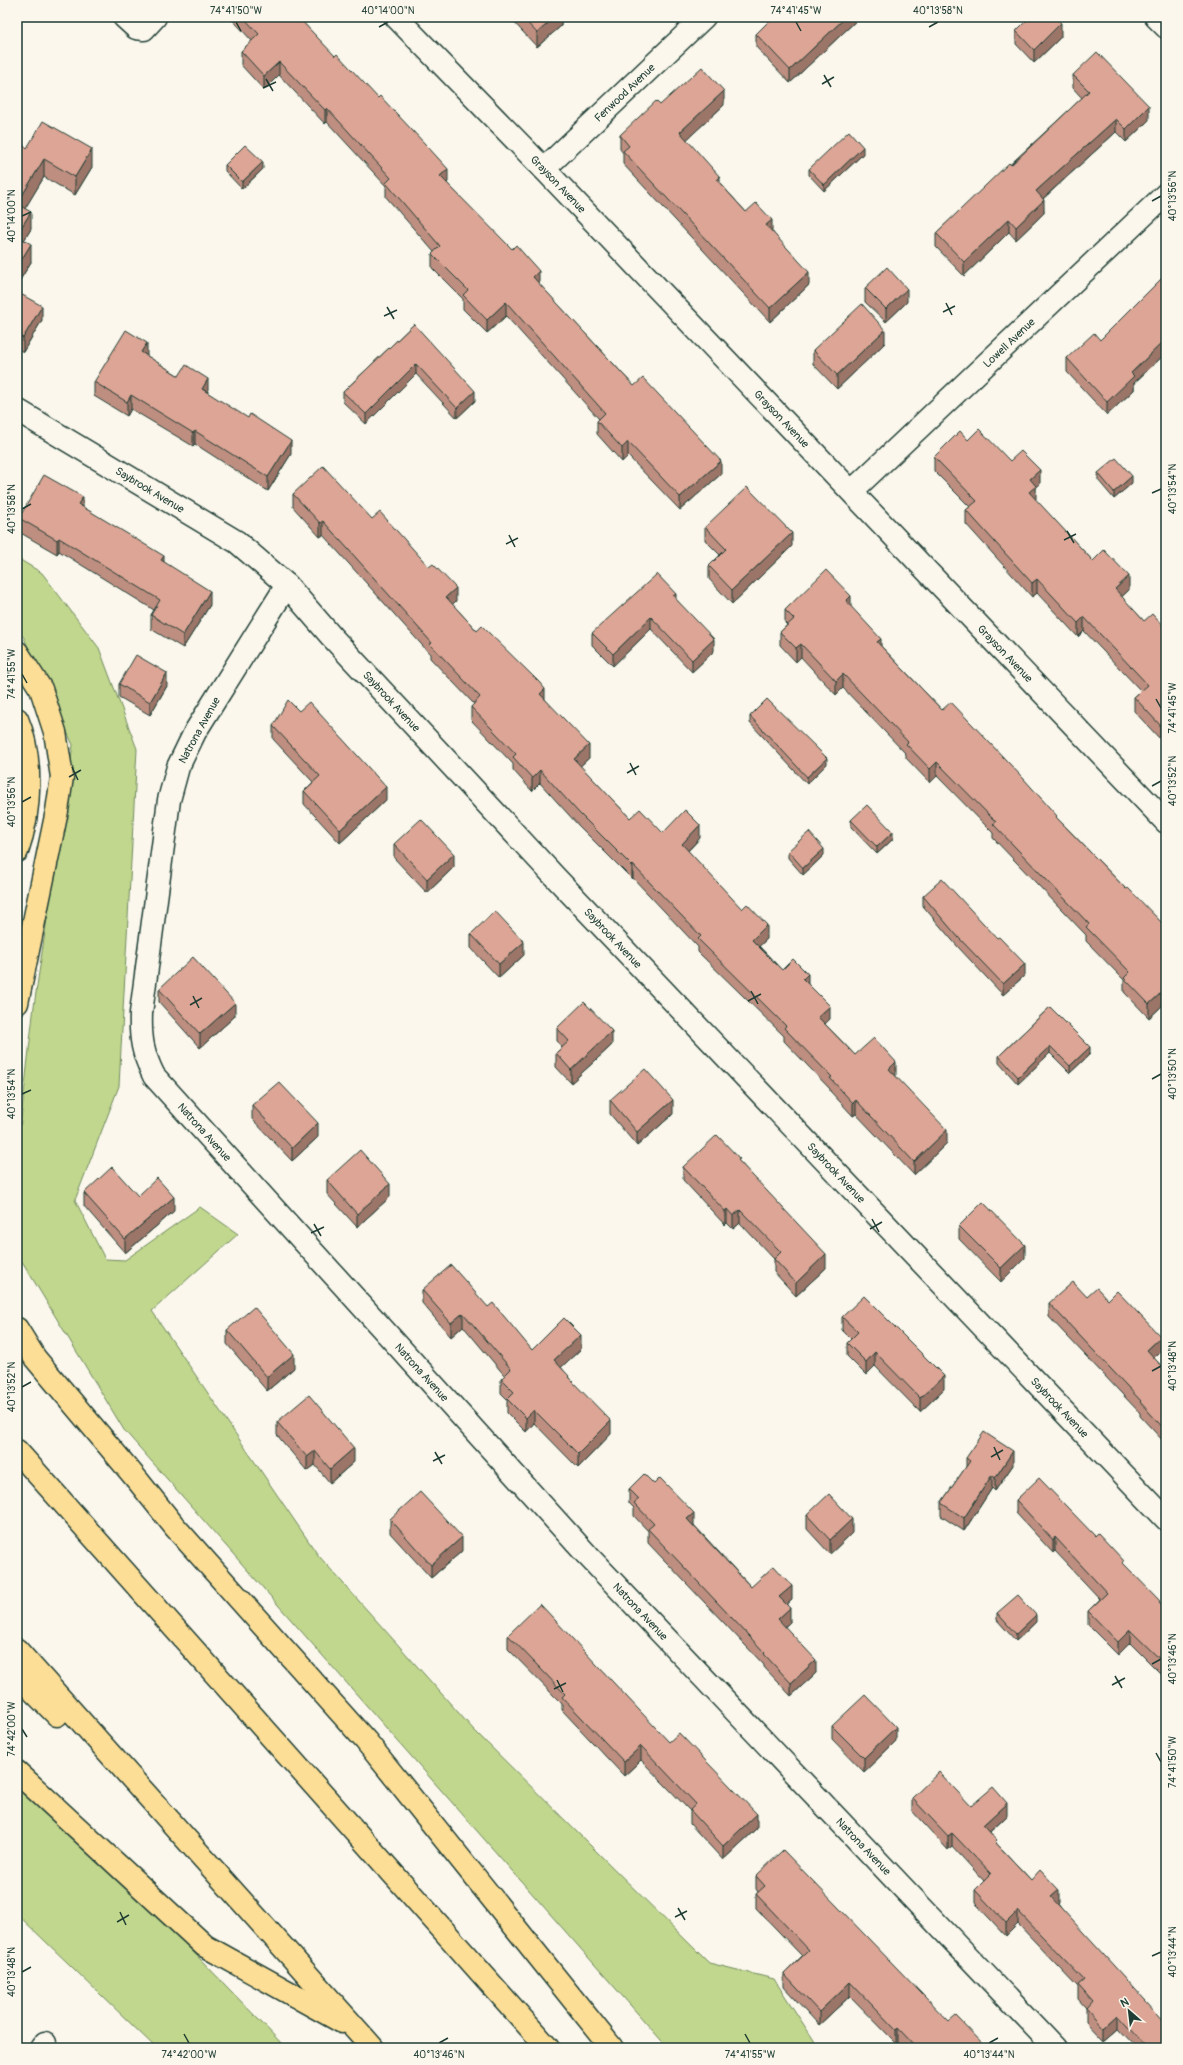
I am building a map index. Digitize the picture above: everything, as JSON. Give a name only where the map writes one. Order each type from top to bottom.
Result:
[{"type":"highway","points":[[17,652],[42,689],[55,732],[62,777],[57,811],[17,1003]]},
{"type":"highway","points":[[17,719],[27,761],[28,796],[22,836],[17,851]]},
{"type":"highway","points":[[17,1329],[35,1358],[140,1482],[175,1527],[366,1741],[612,2048]]},
{"type":"highway","points":[[17,1353],[140,1482]]},
{"type":"highway","points":[[17,1452],[548,2048]]},
{"type":"highway","points":[[17,1650],[373,2048]]},
{"type":"highway","points":[[17,1674],[249,1910]]},
{"type":"highway","points":[[17,1772],[206,1946],[356,2030]]},
{"type":"street","points":[[124,17],[136,28],[144,29],[155,17]]},
{"type":"street","name":"Grayson Avenue","points":[[396,17],[1163,813]]},
{"type":"street","name":"Fenwood Avenue","points":[[544,169],[704,17]]},
{"type":"street","points":[[1156,17],[1166,27]]},
{"type":"street","name":"Lowell Avenue","points":[[852,491],[1166,194]]},
{"type":"street","name":"Saybrook Avenue","points":[[17,410],[236,542],[287,585],[331,636],[556,878],[1166,1519]]},
{"type":"street","name":"Natrona Avenue","points":[[287,585],[195,732],[178,766],[169,800],[141,1013],[140,1033],[144,1055],[154,1076],[588,1556],[1055,2048]]},
{"type":"green space","points":[[17,558],[42,573],[99,648],[137,749],[119,1086],[75,1200],[105,1259],[125,1260],[200,1207],[238,1234],[152,1311],[318,1555],[473,1729],[709,1963],[774,1979],[819,2048],[668,2048],[124,1430],[17,1253],[17,1155],[34,1006],[73,745],[23,636],[17,631]]},
{"type":"green space","points":[[17,1789],[91,1846],[286,2048],[156,2048],[17,1914]]},
{"type":"building","points":[[243,17],[298,17],[335,56],[337,54],[378,98],[380,96],[448,169],[440,176],[512,249],[516,245],[539,271],[533,277],[634,386],[643,378],[721,461],[680,497],[628,442],[622,448],[597,421],[605,413],[506,302],[487,320],[463,295],[468,290],[432,254],[440,246],[386,183],[391,178],[327,108],[325,110],[279,62],[264,76],[241,51],[259,34]]},
{"type":"building","points":[[522,17],[555,17],[537,33]]},
{"type":"building","points":[[773,17],[846,17],[790,70],[756,34]]},
{"type":"building","points":[[1030,17],[1055,17],[1061,23],[1034,50],[1016,31]]},
{"type":"building","points":[[1097,52],[1149,106],[1126,129],[1116,119],[1036,191],[1044,200],[1016,227],[1009,219],[964,262],[936,233],[1009,163],[1011,165],[1089,91],[1073,75]]},
{"type":"building","points":[[702,67],[724,91],[680,132],[720,177],[717,180],[746,212],[756,203],[772,220],[766,225],[809,272],[770,308],[623,151],[629,146],[620,135],[656,101],[660,105]]},
{"type":"building","points":[[43,121],[92,149],[75,177],[44,159],[17,204],[17,142],[27,148]]},
{"type":"building","points":[[849,131],[863,147],[824,185],[809,169]]},
{"type":"building","points":[[245,145],[263,162],[242,182],[225,165]]},
{"type":"building","points":[[17,204],[31,212],[17,234]]},
{"type":"building","points":[[17,236],[31,244],[17,267]]},
{"type":"building","points":[[887,267],[907,289],[886,309],[865,288]]},
{"type":"building","points":[[1166,274],[1166,339],[1131,373],[1134,376],[1107,402],[1067,358],[1094,333],[1100,340]]},
{"type":"building","points":[[17,292],[42,306],[23,338],[17,335]]},
{"type":"building","points":[[862,304],[885,330],[837,375],[813,350]]},
{"type":"building","points":[[414,324],[475,391],[457,408],[416,364],[366,414],[343,392]]},
{"type":"building","points":[[126,330],[147,343],[141,352],[179,376],[186,365],[208,379],[202,389],[248,418],[250,414],[291,441],[268,477],[195,431],[193,433],[131,395],[127,402],[94,382]]},
{"type":"building","points":[[979,429],[1010,461],[1021,451],[1040,470],[1030,479],[1036,486],[1029,492],[1093,561],[1104,550],[1129,576],[1115,589],[1144,621],[1152,614],[1166,629],[1166,719],[1160,725],[1134,697],[1148,685],[1084,617],[1078,623],[1037,579],[1032,583],[966,510],[977,501],[934,457],[960,431],[968,440]]},
{"type":"building","points":[[1116,458],[1132,476],[1114,492],[1098,473]]},
{"type":"building","points":[[323,466],[372,519],[380,512],[429,567],[433,564],[456,588],[446,597],[477,631],[482,626],[539,682],[545,689],[540,694],[589,745],[574,759],[630,818],[640,809],[663,833],[685,810],[700,825],[682,844],[742,909],[747,904],[767,925],[752,940],[782,970],[793,959],[808,974],[803,979],[830,1006],[818,1017],[855,1055],[874,1038],[896,1062],[889,1069],[947,1130],[914,1162],[856,1100],[853,1103],[830,1078],[832,1077],[784,1028],[786,1026],[698,939],[701,936],[633,865],[632,866],[578,812],[540,770],[532,778],[513,757],[516,754],[471,707],[480,697],[430,644],[432,643],[323,521],[320,523],[293,494]]},
{"type":"building","points":[[44,475],[83,497],[78,504],[164,556],[161,560],[210,591],[183,635],[151,615],[160,600],[59,538],[57,540],[19,518]]},
{"type":"building","points":[[747,487],[792,533],[732,590],[709,566],[726,549],[705,527]]},
{"type":"building","points":[[826,570],[851,596],[846,601],[881,639],[877,642],[942,710],[951,702],[1023,778],[1057,816],[1056,817],[1126,889],[1128,888],[1166,927],[1166,997],[1162,992],[1149,1004],[1124,978],[1130,972],[1086,927],[1089,924],[993,824],[996,822],[937,762],[930,769],[906,744],[908,742],[843,674],[836,681],[801,644],[796,648],[780,632],[794,619],[785,610]]},
{"type":"building","points":[[657,574],[676,594],[673,596],[714,639],[692,660],[651,617],[613,654],[592,633]]},
{"type":"building","points":[[136,655],[167,673],[150,702],[119,684]]},
{"type":"building","points":[[767,699],[827,758],[807,777],[750,716]]},
{"type":"building","points":[[288,700],[299,711],[309,702],[386,787],[340,830],[304,791],[320,776],[273,726]]},
{"type":"building","points":[[867,805],[893,832],[877,847],[851,820]]},
{"type":"building","points":[[421,819],[454,854],[427,879],[394,844]]},
{"type":"building","points":[[809,832],[824,849],[803,868],[788,851]]},
{"type":"building","points":[[942,879],[997,938],[999,937],[1025,964],[1003,984],[958,937],[923,896]]},
{"type":"building","points":[[495,911],[524,942],[499,964],[471,934]]},
{"type":"building","points":[[193,957],[235,1003],[200,1034],[159,989]]},
{"type":"building","points":[[584,1002],[612,1031],[571,1070],[556,1053],[569,1041],[557,1028]]},
{"type":"building","points":[[1050,1007],[1090,1047],[1070,1066],[1050,1046],[1018,1077],[999,1056]]},
{"type":"building","points":[[645,1069],[673,1100],[637,1132],[610,1100]]},
{"type":"building","points":[[279,1082],[318,1123],[292,1148],[252,1105]]},
{"type":"building","points":[[717,1135],[740,1159],[738,1160],[826,1254],[796,1283],[774,1259],[781,1252],[740,1210],[733,1216],[727,1209],[725,1211],[683,1167]]},
{"type":"building","points":[[360,1150],[390,1184],[357,1214],[327,1180]]},
{"type":"building","points":[[112,1167],[138,1196],[157,1178],[174,1197],[125,1239],[84,1193]]},
{"type":"building","points":[[983,1202],[1025,1245],[1001,1268],[959,1226]]},
{"type":"building","points":[[451,1265],[488,1307],[493,1303],[532,1350],[564,1318],[581,1335],[554,1360],[569,1376],[568,1377],[611,1421],[578,1454],[534,1410],[526,1418],[507,1399],[514,1392],[501,1379],[511,1369],[463,1313],[451,1323],[422,1290]]},
{"type":"building","points":[[1073,1282],[1087,1297],[1097,1288],[1108,1300],[1117,1291],[1161,1337],[1147,1350],[1166,1371],[1166,1431],[1140,1402],[1141,1401],[1049,1303]]},
{"type":"building","points":[[864,1296],[944,1376],[920,1398],[875,1352],[866,1362],[847,1343],[858,1332],[842,1317]]},
{"type":"building","points":[[254,1307],[294,1354],[267,1377],[227,1330]]},
{"type":"building","points":[[309,1395],[354,1448],[330,1469],[315,1451],[307,1457],[277,1422]]},
{"type":"building","points":[[984,1432],[1013,1451],[995,1478],[992,1475],[964,1518],[941,1503],[970,1461],[966,1458]]},
{"type":"building","points":[[644,1474],[654,1484],[660,1478],[694,1513],[687,1519],[751,1587],[774,1566],[792,1586],[779,1597],[790,1608],[778,1619],[816,1660],[791,1683],[764,1654],[765,1653],[648,1529],[654,1524],[634,1503],[639,1499],[629,1489]]},
{"type":"building","points":[[1039,1478],[1095,1536],[1098,1533],[1124,1561],[1123,1563],[1166,1609],[1166,1665],[1130,1630],[1118,1642],[1088,1611],[1107,1593],[1055,1537],[1053,1540],[1016,1500]]},
{"type":"building","points":[[420,1492],[462,1537],[431,1565],[390,1519]]},
{"type":"building","points":[[829,1494],[852,1519],[830,1540],[807,1515]]},
{"type":"building","points":[[1018,1595],[1036,1615],[1016,1634],[997,1613]]},
{"type":"building","points":[[540,1604],[669,1742],[679,1733],[757,1814],[723,1846],[690,1810],[696,1804],[641,1746],[624,1762],[562,1697],[565,1694],[508,1635]]},
{"type":"building","points":[[865,1695],[896,1727],[864,1758],[832,1726]]},
{"type":"building","points":[[939,1772],[971,1806],[993,1787],[1007,1803],[983,1825],[997,1840],[995,1842],[1031,1880],[1040,1870],[1059,1890],[1051,1897],[1166,2023],[1166,2048],[1148,2048],[1118,2015],[1104,2028],[1086,2008],[1092,2001],[1078,1985],[1084,1980],[1018,1911],[1006,1923],[975,1890],[991,1874],[952,1833],[948,1836],[912,1798]]},
{"type":"building","points":[[783,1850],[949,2022],[956,2016],[987,2048],[917,2048],[898,2028],[896,2030],[850,1982],[819,2012],[784,1974],[809,1950],[756,1894],[765,1886],[756,1876]]}]
